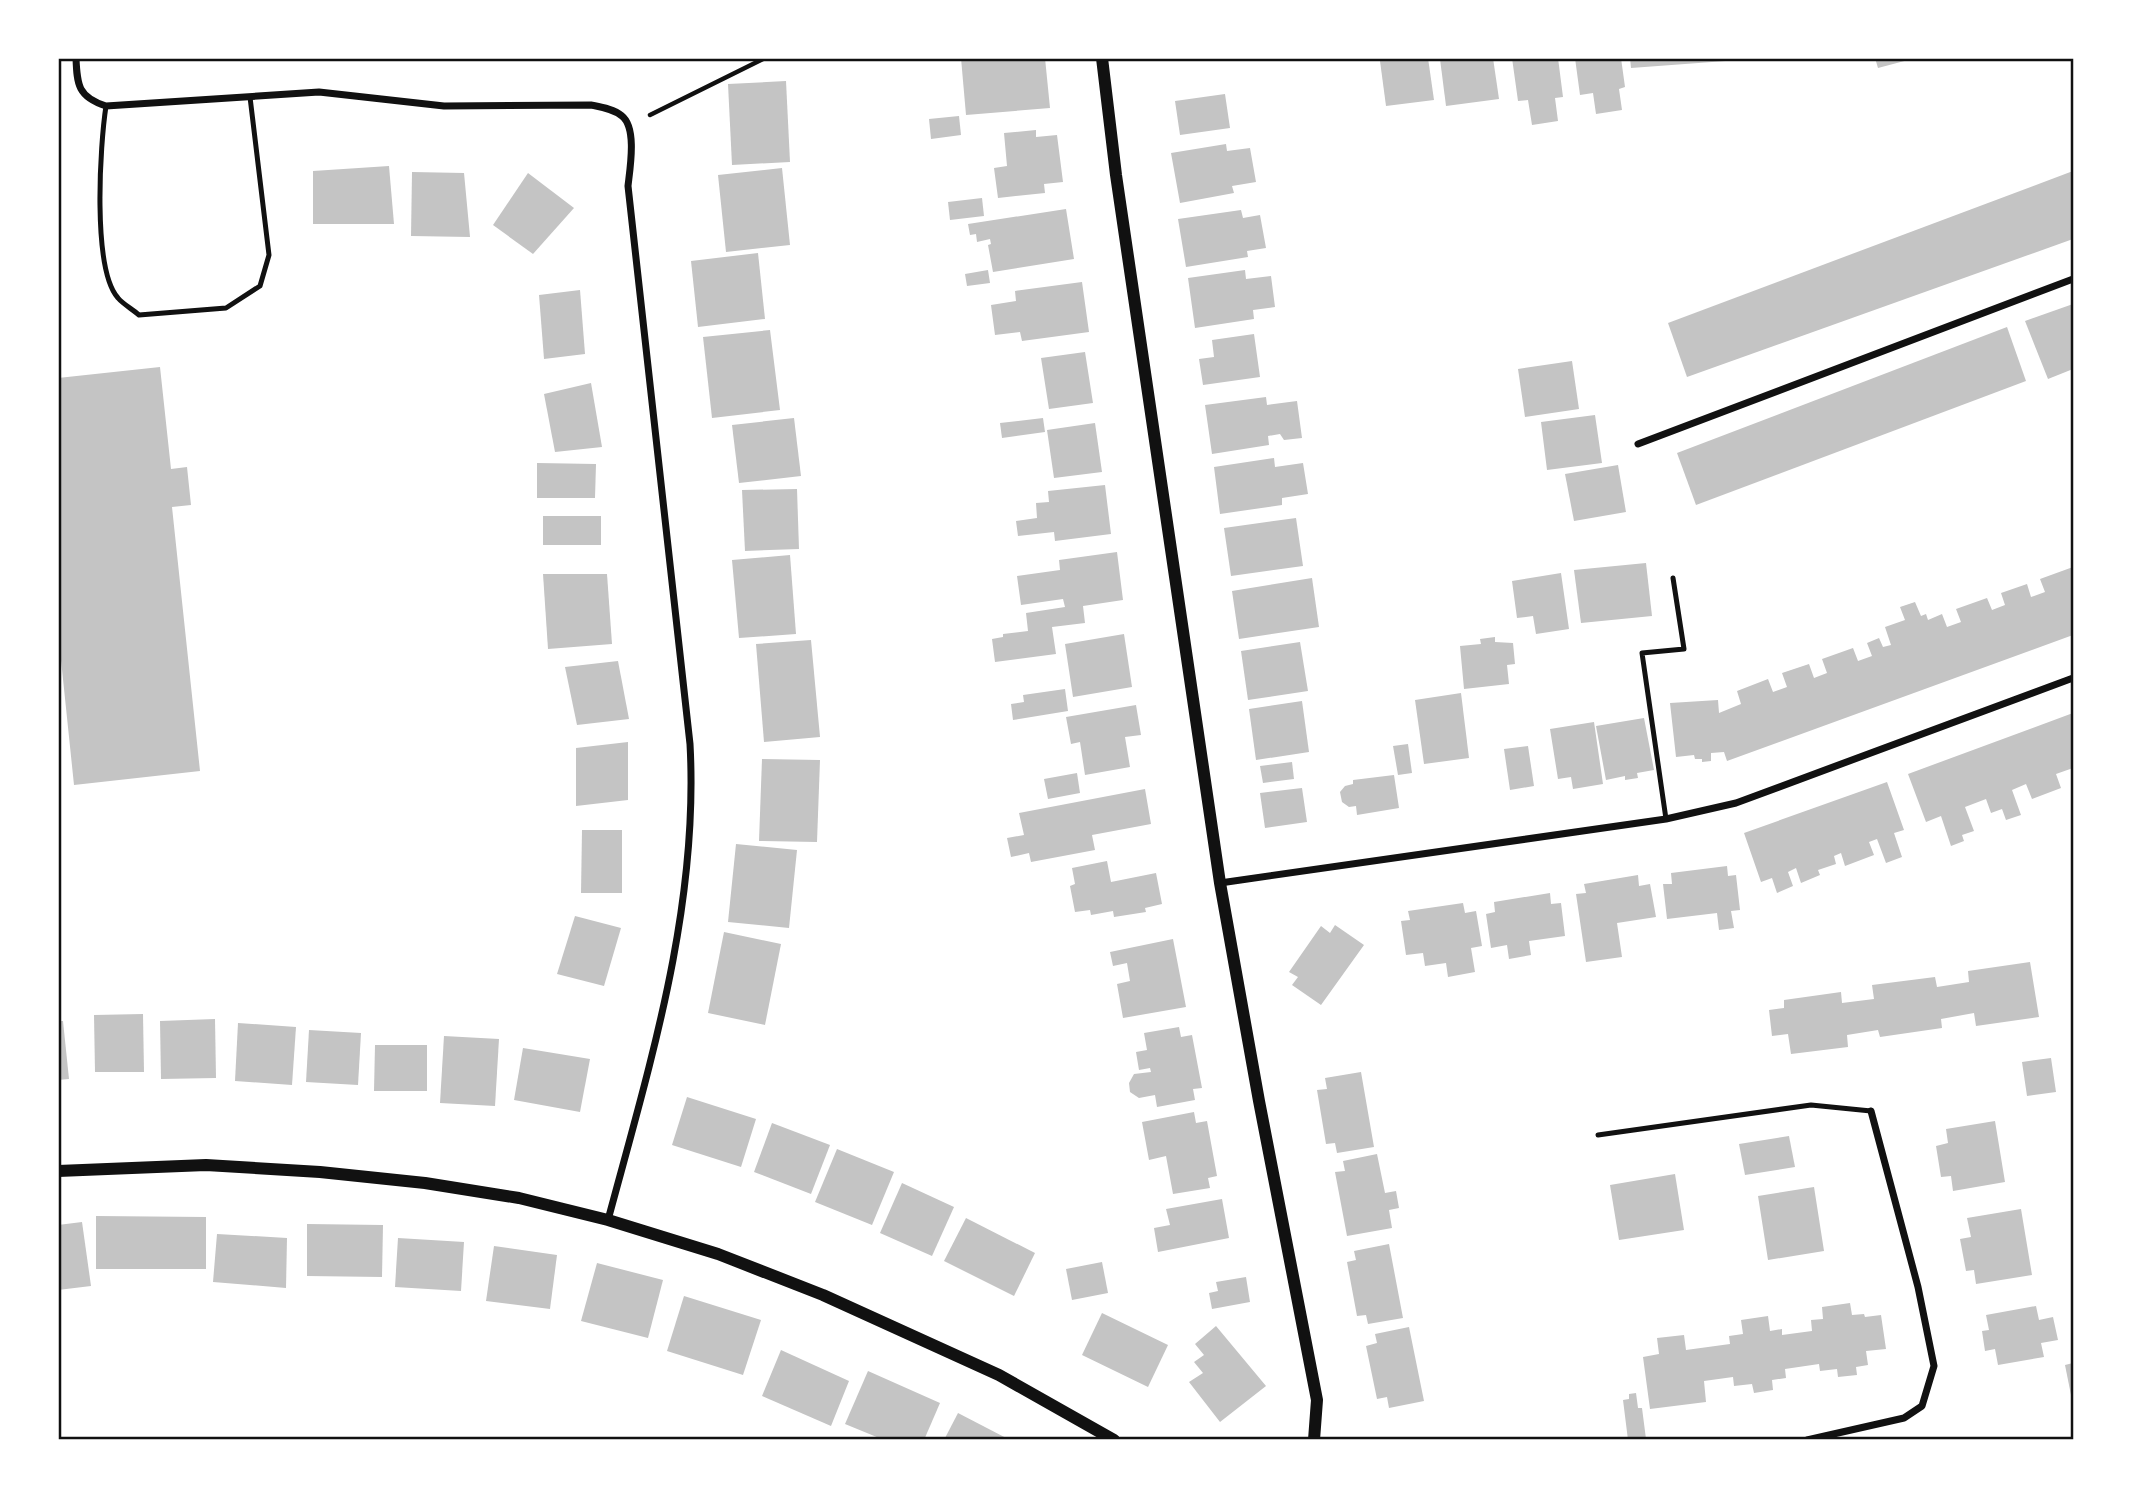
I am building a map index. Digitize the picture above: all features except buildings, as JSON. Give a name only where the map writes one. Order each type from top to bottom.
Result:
[{"type":"street","points":[[76,58],[77,78],[90,101],[106,106],[319,92],[444,106],[591,105],[622,115],[630,125],[628,186],[692,788],[685,886],[674,956],[658,1035],[608,1220]]},
{"type":"street","points":[[1102,58],[1116,175],[1220,883],[1317,1401],[1314,1440]]},
{"type":"street","points":[[1638,444],[2073,279]]},
{"type":"street","points":[[1220,883],[1667,819],[1736,803],[2073,678]]},
{"type":"street","points":[[1807,1440],[1904,1418],[1922,1406],[1934,1366],[1918,1287],[1871,1111]]},
{"type":"street","points":[[58,1171],[206,1165],[320,1172],[425,1183],[519,1198],[608,1220],[718,1254],[823,1294],[999,1375],[1114,1440]]},
{"type":"lane","points":[[106,106],[101,144],[103,260],[116,297],[139,315],[226,308],[260,286],[269,255],[250,97]]},
{"type":"lane","points":[[1667,819],[1642,653],[1684,649],[1673,578]]},
{"type":"lane","points":[[1598,1135],[1811,1105],[1871,1111]]},
{"type":"path","points":[[630,125],[765,58]]}]
